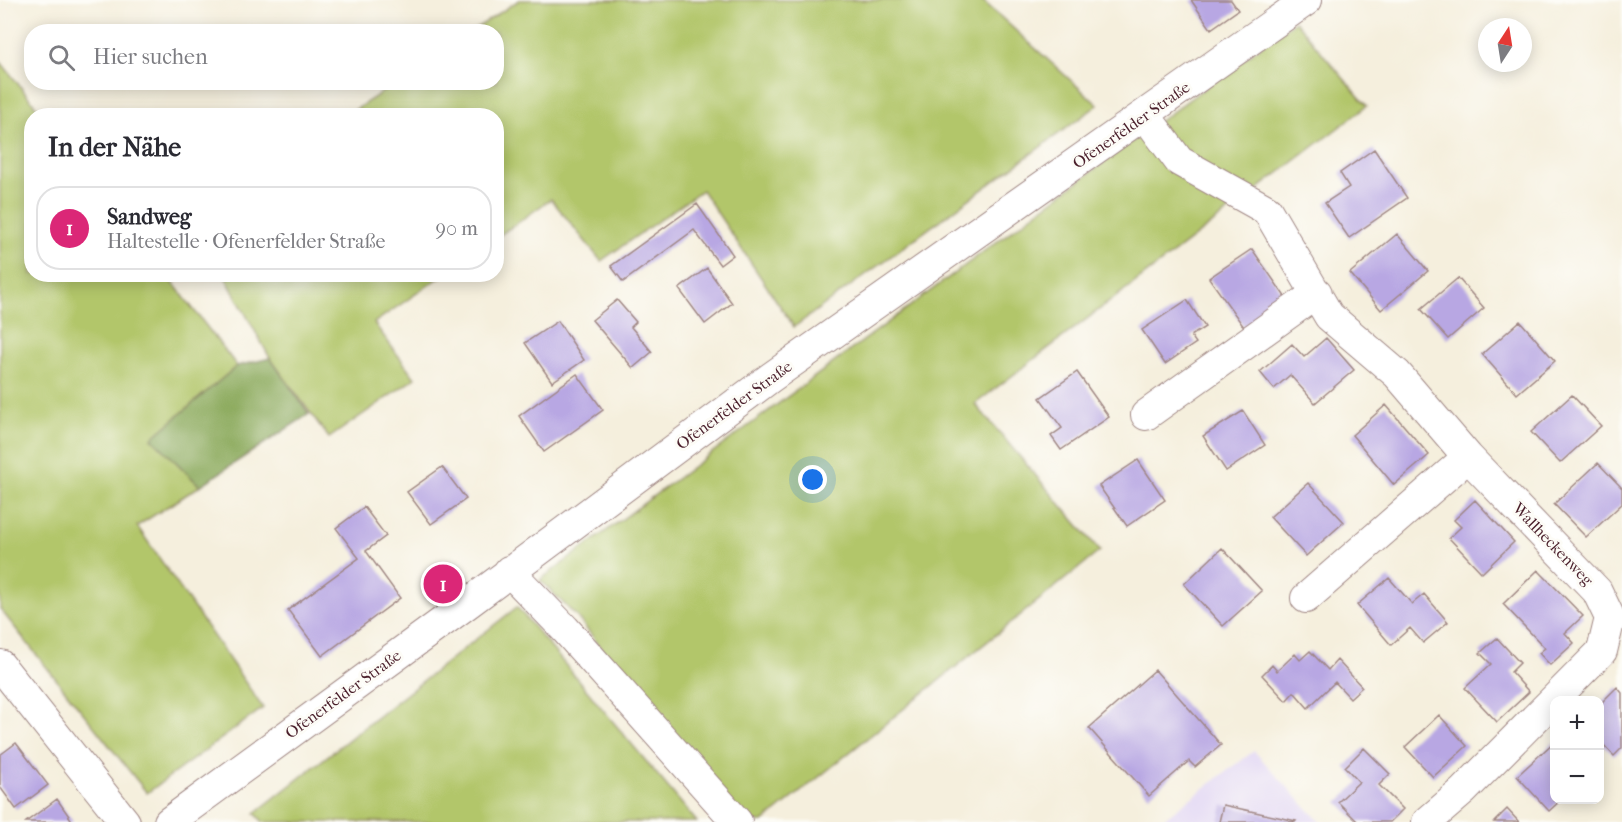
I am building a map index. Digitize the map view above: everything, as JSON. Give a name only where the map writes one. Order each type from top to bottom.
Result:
[{"type":"street","name":"Ofenerfelder Straße","points":[[169,822],[770,378],[1307,0]]},
{"type":"street","name":"Wallheckenweg","points":[[1145,115],[1179,161],[1267,210],[1329,316],[1397,374],[1468,457],[1597,591],[1610,618],[1602,651],[1463,791],[1427,822]]},
{"type":"street","points":[[1146,416],[1317,293]]},
{"type":"street","points":[[1306,598],[1468,457]]},
{"type":"street","points":[[509,571],[565,629],[737,822]]},
{"type":"street","points":[[0,665],[125,822]]},
{"type":"shaded area","points":[[1254,751],[1320,822],[1159,822]]},
{"type":"green space","points":[[519,0],[982,0],[1098,105],[794,327],[702,190],[601,261],[551,199],[504,232],[504,108],[358,108],[385,90],[504,90],[504,24],[483,24]]},
{"type":"green space","points":[[1295,21],[1367,106],[975,404],[1100,551],[763,822],[739,822],[577,617],[540,580]]},
{"type":"green space","points":[[0,61],[37,108],[24,108],[24,282],[172,282],[237,366],[152,438],[200,486],[137,526],[263,708],[147,793],[0,609]]},
{"type":"green space","points":[[228,282],[433,282],[374,323],[415,378],[329,438],[270,358]]},
{"type":"green space","points":[[270,358],[309,414],[200,486],[152,438],[237,366]]},
{"type":"green space","points":[[517,607],[697,822],[263,822],[255,813]]},
{"type":"building","points":[[1191,0],[1231,0],[1238,10],[1211,29]]},
{"type":"building","points":[[1374,149],[1407,198],[1349,238],[1325,203],[1349,187],[1340,173]]},
{"type":"building","points":[[697,204],[733,255],[720,265],[694,230],[623,282],[611,266]]},
{"type":"building","points":[[1397,234],[1428,271],[1381,310],[1350,273]]},
{"type":"building","points":[[1252,249],[1288,301],[1246,330],[1209,278]]},
{"type":"building","points":[[707,268],[732,303],[705,324],[679,289]]},
{"type":"building","points":[[1458,278],[1484,308],[1448,339],[1421,309]]},
{"type":"building","points":[[617,300],[636,322],[631,327],[652,352],[633,368],[592,320]]},
{"type":"building","points":[[1187,300],[1205,327],[1191,336],[1196,343],[1165,364],[1142,330]]},
{"type":"building","points":[[558,321],[584,360],[552,382],[525,343]]},
{"type":"building","points":[[1520,321],[1555,361],[1517,394],[1482,354]]},
{"type":"building","points":[[1326,338],[1354,370],[1315,403],[1290,375],[1274,389],[1260,372],[1292,344],[1304,357]]},
{"type":"building","points":[[1077,372],[1109,417],[1061,450],[1051,436],[1062,428],[1040,398]]},
{"type":"building","points":[[577,374],[603,410],[544,452],[519,416]]},
{"type":"building","points":[[1572,395],[1601,426],[1560,463],[1531,432]]},
{"type":"building","points":[[1386,405],[1429,455],[1394,485],[1352,435]]},
{"type":"building","points":[[1243,411],[1265,445],[1226,471],[1203,436]]},
{"type":"building","points":[[1138,460],[1165,500],[1127,526],[1099,486]]},
{"type":"building","points":[[1598,463],[1622,488],[1622,504],[1586,537],[1554,504]]},
{"type":"building","points":[[442,467],[466,499],[431,524],[407,492]]},
{"type":"building","points":[[1308,483],[1344,522],[1306,556],[1270,517]]},
{"type":"building","points":[[1475,500],[1514,542],[1482,573],[1449,538],[1461,527],[1454,520]]},
{"type":"building","points":[[364,507],[386,536],[366,551],[400,598],[322,656],[288,610],[359,558],[336,528]]},
{"type":"building","points":[[1222,548],[1262,591],[1223,626],[1184,584]]},
{"type":"building","points":[[1538,570],[1583,616],[1565,633],[1574,643],[1550,665],[1539,653],[1545,648],[1503,604]]},
{"type":"building","points":[[1389,578],[1412,604],[1424,594],[1448,622],[1423,643],[1410,628],[1391,645],[1357,605]]},
{"type":"building","points":[[1497,638],[1520,663],[1511,672],[1529,692],[1497,722],[1465,688],[1491,664],[1480,653]]},
{"type":"building","points":[[1310,651],[1328,670],[1337,660],[1362,687],[1350,698],[1335,682],[1308,708],[1294,692],[1286,701],[1262,675],[1272,665],[1277,671],[1295,654],[1300,660]]},
{"type":"building","points":[[1155,670],[1221,745],[1195,767],[1189,761],[1149,796],[1089,728]]},
{"type":"building","points":[[1617,687],[1622,693],[1622,748],[1614,756],[1604,745],[1604,700]]},
{"type":"building","points":[[1439,715],[1467,746],[1433,777],[1405,747]]},
{"type":"building","points":[[16,743],[48,785],[16,809],[0,787],[0,755]]},
{"type":"building","points":[[1550,746],[1550,804],[1557,804],[1549,811],[1517,776]]},
{"type":"building","points":[[1364,748],[1390,774],[1379,785],[1403,809],[1390,822],[1358,822],[1338,802],[1359,782],[1345,767]]},
{"type":"building","points":[[57,799],[73,822],[26,822]]},
{"type":"building","points":[[1223,805],[1296,821],[1219,822]]},
{"type":"building","points":[[1507,809],[1519,822],[1494,822]]},
{"type":"place","name":"Sandweg","points":[[443,584]]}]
